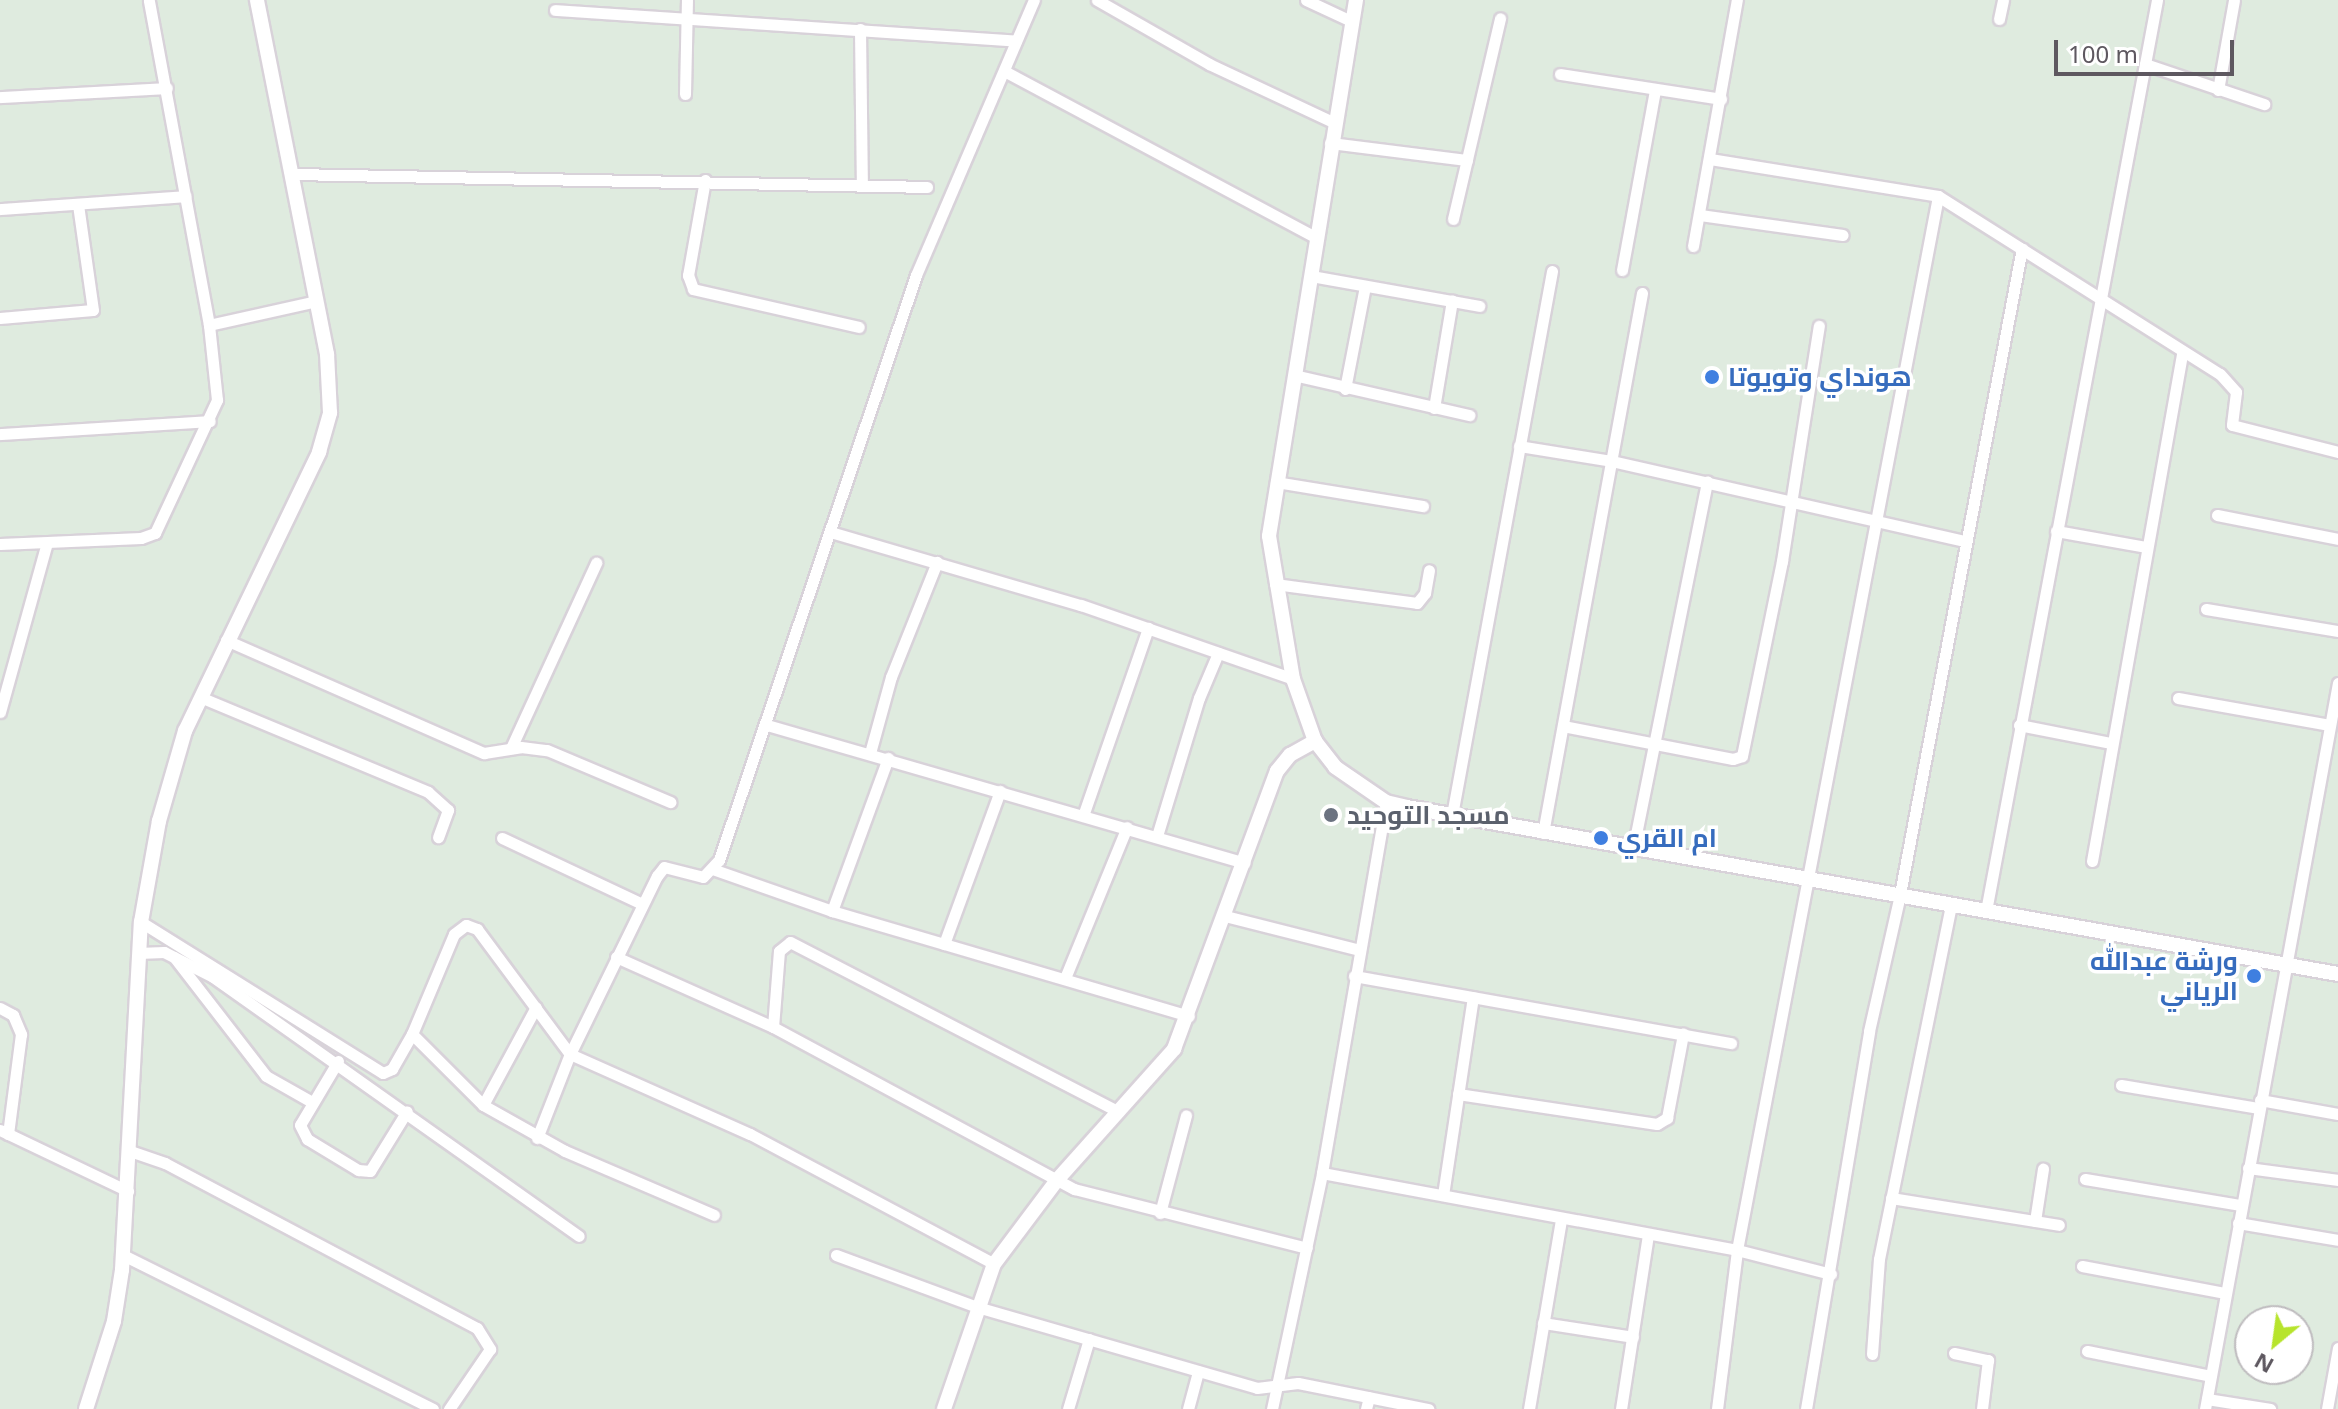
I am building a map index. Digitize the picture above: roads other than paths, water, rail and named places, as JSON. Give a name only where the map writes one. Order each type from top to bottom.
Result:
[{"type":"street","points":[[0,544],[155,533],[210,421],[217,400],[209,325],[149,0]]},
{"type":"street","points":[[86,1409],[114,1321],[123,1255],[141,922],[172,770],[226,640],[326,434],[330,397],[316,301],[257,0]]},
{"type":"street","points":[[685,94],[687,0]]},
{"type":"street","points":[[537,1138],[570,1054],[642,904],[664,867],[703,877],[715,870],[834,533],[932,234],[1006,72],[1034,0]]},
{"type":"street","points":[[1097,0],[1209,64],[1333,122]]},
{"type":"street","points":[[1306,0],[1351,21]]},
{"type":"street","points":[[1356,0],[1333,122],[1269,536],[1293,679],[1315,741],[1335,767],[1386,802],[1633,849],[1811,876],[1986,911],[2338,974]]},
{"type":"street","points":[[1693,246],[1737,0]]},
{"type":"street","points":[[1999,19],[2003,0]]},
{"type":"street","points":[[1986,911],[2157,0]]},
{"type":"street","points":[[2218,90],[2234,0]]},
{"type":"street","points":[[555,10],[686,22],[860,29],[1016,41]]},
{"type":"street","points":[[1453,219],[1500,18]]},
{"type":"street","points":[[860,29],[862,182]]},
{"type":"street","points":[[2145,64],[2264,104]]},
{"type":"street","points":[[1006,72],[1317,238]]},
{"type":"street","points":[[1560,74],[1721,99]]},
{"type":"street","points":[[0,97],[167,88]]},
{"type":"street","points":[[1622,270],[1655,90]]},
{"type":"street","points":[[1330,143],[1467,160]]},
{"type":"street","points":[[1710,159],[1938,196],[2175,344],[2182,354],[2220,374],[2236,392],[2232,425],[2338,452]]},
{"type":"street","points":[[293,174],[862,182],[927,187]]},
{"type":"street","points":[[705,180],[688,275],[693,289],[859,327]]},
{"type":"street","points":[[0,209],[186,196]]},
{"type":"street","points":[[1717,1409],[1737,1250],[1811,876],[1938,196]]},
{"type":"street","points":[[0,318],[93,310],[78,205]]},
{"type":"street","points":[[1700,215],[1843,235]]},
{"type":"street","points":[[1806,1409],[1831,1274],[1869,1031],[1900,894],[1964,541],[2022,248]]},
{"type":"street","points":[[1452,815],[1552,271]]},
{"type":"street","points":[[1311,276],[1479,306]]},
{"type":"street","points":[[1345,389],[1365,286]]},
{"type":"street","points":[[1543,833],[1642,293]]},
{"type":"street","points":[[1434,408],[1452,300]]},
{"type":"street","points":[[209,325],[316,301]]},
{"type":"street","points":[[1563,726],[1733,759],[1742,756],[1793,500],[1819,326]]},
{"type":"street","points":[[2092,861],[2182,354]]},
{"type":"street","points":[[1294,375],[1469,415]]},
{"type":"street","points":[[0,434],[210,421]]},
{"type":"street","points":[[1519,446],[1707,481],[1964,541]]},
{"type":"street","points":[[1633,849],[1707,481]]},
{"type":"street","points":[[1276,482],[1423,506]]},
{"type":"street","points":[[2217,515],[2338,539]]},
{"type":"street","points":[[2056,531],[2146,547]]},
{"type":"street","points":[[834,533],[1148,628],[1293,679]]},
{"type":"street","points":[[0,712],[47,543]]},
{"type":"street","points":[[870,753],[891,677],[937,562]]},
{"type":"street","points":[[511,748],[596,563]]},
{"type":"street","points":[[1275,584],[1417,603],[1425,593],[1429,570]]},
{"type":"street","points":[[2206,609],[2338,631]]},
{"type":"street","points":[[1084,813],[1148,628]]},
{"type":"street","points":[[226,640],[484,753],[511,748],[547,750],[670,802]]},
{"type":"street","points":[[1157,836],[1199,698],[1218,653]]},
{"type":"street","points":[[2270,1409],[2206,1404],[2338,683]]},
{"type":"street","points":[[200,697],[428,792],[448,810],[438,837]]},
{"type":"street","points":[[2178,698],[2330,725]]},
{"type":"street","points":[[767,725],[1084,813],[1244,863]]},
{"type":"street","points":[[2019,725],[2111,743]]},
{"type":"street","points":[[1057,1180],[1174,1049],[1189,1016],[1277,771],[1290,755],[1315,741]]},
{"type":"street","points":[[832,911],[888,758]]},
{"type":"street","points":[[944,944],[1000,791]]},
{"type":"street","points":[[1272,1409],[1322,1173],[1386,802]]},
{"type":"street","points":[[1065,978],[1127,827]]},
{"type":"street","points":[[502,838],[642,904]]},
{"type":"street","points":[[715,870],[832,911],[1189,1016]]},
{"type":"street","points":[[1872,1354],[1879,1259],[1951,904]]},
{"type":"street","points":[[1225,916],[1359,950]]},
{"type":"street","points":[[141,922],[383,1073],[392,1069],[412,1034],[454,934],[466,925],[477,929],[570,1054],[750,1134],[994,1264]]},
{"type":"street","points":[[773,1027],[779,951],[790,942],[1112,1108]]},
{"type":"street","points":[[138,953],[173,956],[213,977],[338,1061],[579,1236]]},
{"type":"street","points":[[173,956],[266,1076],[312,1102]]},
{"type":"street","points":[[616,957],[773,1027],[1082,1192],[1307,1248]]},
{"type":"street","points":[[1354,976],[1731,1043]]},
{"type":"street","points":[[1443,1195],[1473,997]]},
{"type":"street","points":[[483,1105],[536,1007]]},
{"type":"street","points":[[0,1008],[18,1021],[21,1034],[4,1132],[128,1191]]},
{"type":"street","points":[[412,1034],[483,1105],[537,1138],[714,1215]]},
{"type":"street","points":[[1458,1094],[1657,1124],[1667,1118],[1683,1034]]},
{"type":"street","points":[[944,1409],[994,1264],[1112,1108],[1179,1035]]},
{"type":"street","points":[[338,1061],[300,1125],[301,1133],[358,1170],[370,1171],[407,1111]]},
{"type":"street","points":[[2121,1085],[2338,1114]]},
{"type":"street","points":[[1160,1213],[1186,1115]]},
{"type":"street","points":[[130,1151],[165,1163],[477,1328],[490,1349],[449,1409]]},
{"type":"street","points":[[2248,1168],[2338,1180]]},
{"type":"street","points":[[2035,1221],[2043,1169]]},
{"type":"street","points":[[1322,1173],[1561,1220],[1737,1250],[1831,1274]]},
{"type":"street","points":[[2085,1179],[2241,1205]]},
{"type":"street","points":[[1891,1198],[2059,1225]]},
{"type":"street","points":[[1529,1409],[1561,1220]]},
{"type":"street","points":[[2238,1223],[2338,1240]]},
{"type":"street","points":[[1621,1409],[1648,1235]]},
{"type":"street","points":[[123,1255],[433,1409]]},
{"type":"street","points":[[836,1255],[977,1307],[1257,1388],[1278,1383],[1368,1403],[1428,1409]]},
{"type":"street","points":[[2082,1266],[2225,1293]]},
{"type":"street","points":[[1543,1323],[1633,1337]]},
{"type":"street","points":[[1068,1409],[1089,1339]]},
{"type":"street","points":[[2327,1409],[2338,1348]]},
{"type":"street","points":[[2087,1351],[2211,1376]]},
{"type":"street","points":[[1954,1353],[1988,1360],[1982,1409]]},
{"type":"street","points":[[1188,1409],[1198,1371]]},
{"type":"place","name":"هونداي وتويوتا","points":[[1712,377]]},
{"type":"place","name":"مسجد التوحيد","points":[[1331,815]]},
{"type":"place","name":"ام القري","points":[[1601,838]]},
{"type":"place","name":"ورشة عبدالله الرياني","points":[[2254,976]]}]
